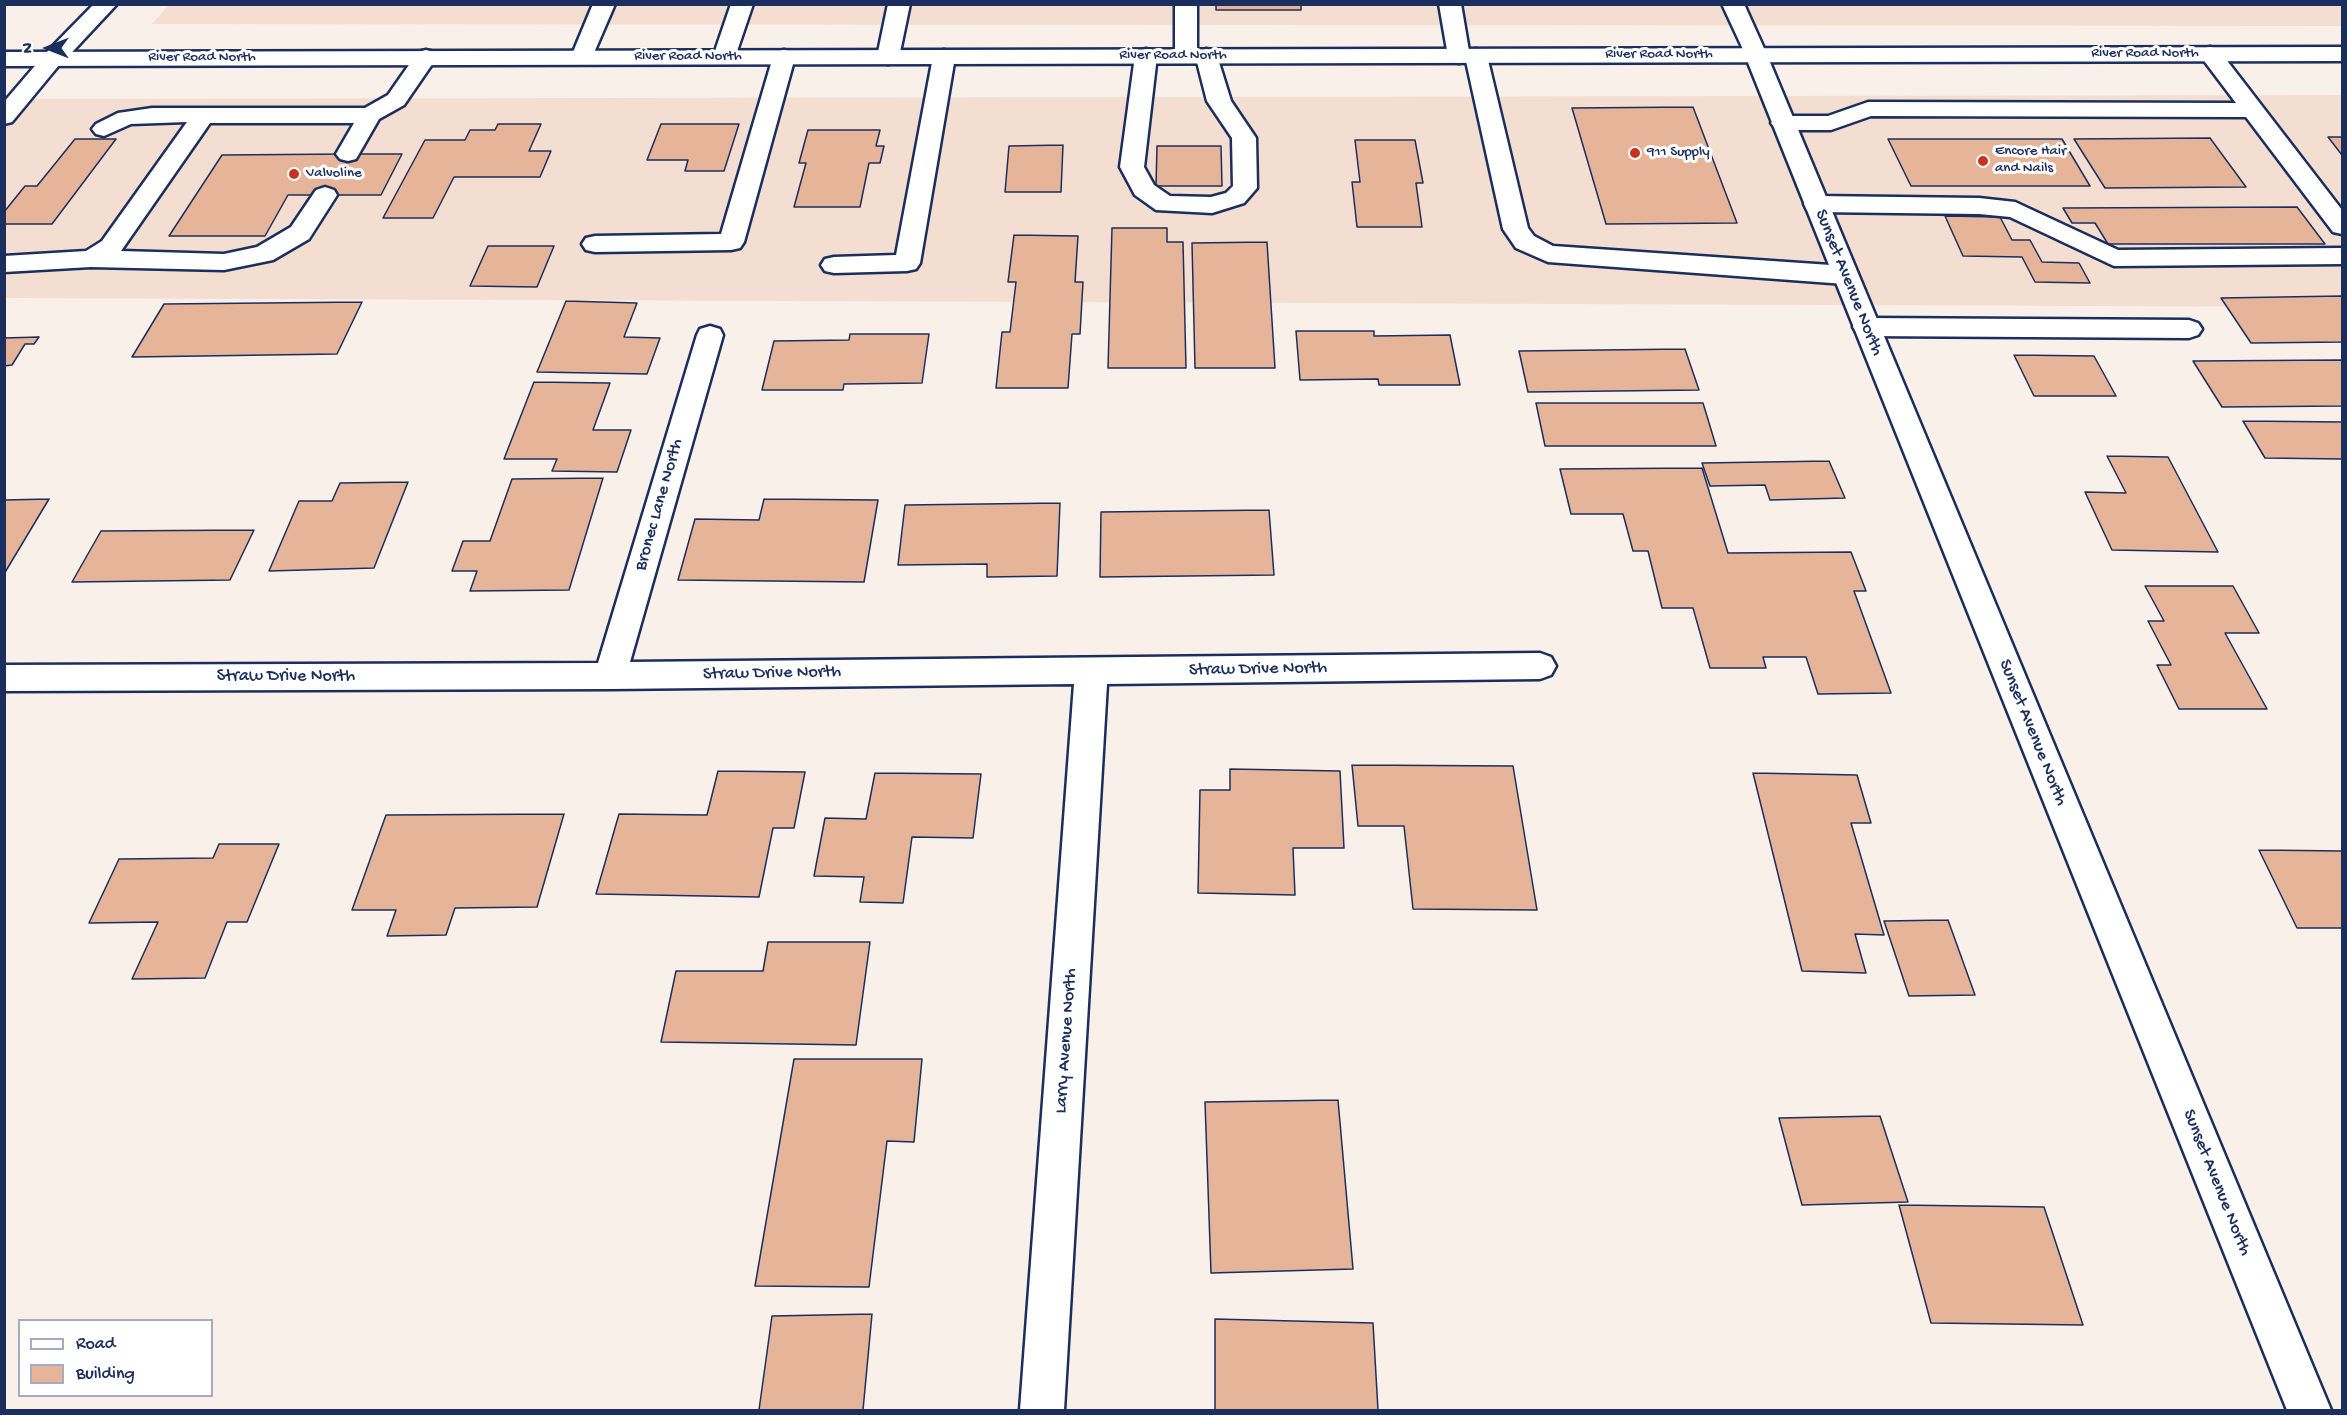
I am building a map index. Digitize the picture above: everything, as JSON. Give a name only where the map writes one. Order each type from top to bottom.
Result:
[{"type":"street","points":[[4,117],[53,59],[107,4]]},
{"type":"street","points":[[582,57],[604,4]]},
{"type":"street","points":[[724,57],[742,4]]},
{"type":"street","points":[[888,57],[900,4]]},
{"type":"street","points":[[1146,56],[1132,167],[1143,190],[1165,204],[1212,205],[1235,198],[1245,188],[1244,138],[1219,101],[1196,56],[1186,4]]},
{"type":"street","points":[[1450,4],[1516,229],[1525,242],[1548,254],[1845,274]]},
{"type":"street","name":"Sunset Avenue North","points":[[1733,4],[1756,55],[2309,1410]]},
{"type":"street","points":[[2210,54],[2343,226]]},
{"type":"street","name":"River Road North","points":[[4,59],[2343,54]]},
{"type":"street","points":[[104,129],[126,118],[152,115],[337,117],[370,115],[396,100],[426,57]]},
{"type":"street","points":[[595,244],[731,242],[784,57]]},
{"type":"street","points":[[834,265],[907,263],[944,57]]},
{"type":"street","points":[[1783,123],[1832,123],[1868,109],[2254,110]]},
{"type":"street","points":[[91,259],[111,247],[204,115]]},
{"type":"street","points":[[348,154],[370,115]]},
{"type":"street","points":[[4,264],[91,259],[224,262],[264,254],[300,233],[325,195]]},
{"type":"street","points":[[1816,204],[1979,206],[2014,210],[2114,258],[2343,256]]},
{"type":"street","points":[[1866,327],[2189,329]]},
{"type":"street","name":"Bronec Lane North","points":[[610,676],[710,335]]},
{"type":"street","name":"Straw Drive North","points":[[4,678],[610,676],[1540,666]]},
{"type":"street","name":"Larry Avenue North","points":[[1042,1410],[1091,672]]},
{"type":"shaded area","points":[[170,4],[2342,5],[2342,26],[152,24]]},
{"type":"shaded area","points":[[2342,95],[2342,307],[5,298],[4,99]]},
{"type":"building","points":[[1216,4],[1301,4],[1301,10],[1216,10]]},
{"type":"building","points":[[1693,107],[1737,223],[1606,224],[1572,108]]},
{"type":"building","points":[[498,124],[541,124],[529,151],[551,151],[540,177],[454,177],[433,218],[383,218],[425,140],[465,140],[470,130],[495,130]]},
{"type":"building","points":[[661,124],[739,124],[724,171],[685,171],[688,160],[647,160]]},
{"type":"building","points":[[808,130],[880,130],[876,146],[884,146],[880,163],[869,163],[860,207],[794,207],[806,163],[799,163]]},
{"type":"building","points":[[2328,137],[2342,137],[2342,155]]},
{"type":"building","points":[[2210,138],[2246,187],[2105,188],[2074,139]]},
{"type":"building","points":[[75,139],[116,139],[52,224],[4,224],[4,212],[25,186],[37,186]]},
{"type":"building","points":[[1888,139],[2062,139],[2090,186],[1911,186]]},
{"type":"building","points":[[1355,140],[1415,140],[1423,183],[1416,183],[1422,227],[1357,227],[1352,182],[1360,182]]},
{"type":"building","points":[[1063,145],[1061,192],[1005,192],[1009,146]]},
{"type":"building","points":[[1157,146],[1221,146],[1222,186],[1156,186]]},
{"type":"building","points":[[402,154],[381,195],[288,195],[265,236],[169,236],[222,155]]},
{"type":"building","points":[[2297,207],[2325,244],[2108,244],[2095,223],[2072,223],[2063,208]]},
{"type":"building","points":[[1945,216],[2000,217],[2012,240],[2030,240],[2042,262],[2079,263],[2090,283],[2035,282],[2022,257],[1963,256]]},
{"type":"building","points":[[1112,228],[1167,228],[1167,242],[1183,242],[1186,368],[1108,368]]},
{"type":"building","points":[[1014,235],[1078,236],[1075,282],[1083,282],[1080,334],[1072,334],[1068,388],[996,388],[1002,332],[1010,332],[1016,282],[1008,282]]},
{"type":"building","points":[[1267,242],[1275,368],[1195,368],[1192,243]]},
{"type":"building","points":[[488,246],[554,246],[537,287],[470,286]]},
{"type":"building","points":[[2342,296],[2342,342],[2251,343],[2221,298]]},
{"type":"building","points":[[566,301],[637,303],[624,337],[660,338],[647,374],[537,372]]},
{"type":"building","points":[[362,302],[337,354],[132,357],[164,304]]},
{"type":"building","points":[[1296,331],[1374,331],[1374,336],[1450,335],[1460,385],[1379,385],[1378,379],[1300,380]]},
{"type":"building","points":[[850,334],[929,334],[922,383],[844,384],[843,390],[762,390],[774,341],[849,340]]},
{"type":"building","points":[[39,337],[34,344],[25,344],[12,365],[4,366],[4,338]]},
{"type":"building","points":[[1685,349],[1699,390],[1528,392],[1519,351]]},
{"type":"building","points":[[2014,355],[2094,356],[2116,396],[2034,396]]},
{"type":"building","points":[[2342,360],[2342,406],[2222,407],[2193,361]]},
{"type":"building","points":[[534,382],[610,383],[593,430],[631,430],[617,472],[552,471],[557,459],[504,459]]},
{"type":"building","points":[[1536,403],[1703,403],[1716,446],[1545,446]]},
{"type":"building","points":[[2243,421],[2342,422],[2342,459],[2265,458]]},
{"type":"building","points":[[2107,456],[2168,457],[2218,552],[2112,550],[2085,492],[2126,493]]},
{"type":"building","points":[[1829,461],[1845,498],[1770,500],[1765,485],[1710,486],[1702,463]]},
{"type":"building","points":[[1702,468],[1728,553],[1851,552],[1866,591],[1854,591],[1891,693],[1818,694],[1806,657],[1763,657],[1766,668],[1710,668],[1693,608],[1662,608],[1648,551],[1633,551],[1623,514],[1571,514],[1560,469]]},
{"type":"building","points":[[603,478],[569,590],[470,591],[477,571],[452,571],[463,541],[490,541],[512,479]]},
{"type":"building","points":[[408,482],[374,568],[269,571],[299,501],[332,501],[340,483]]},
{"type":"building","points":[[49,499],[4,574],[4,500]]},
{"type":"building","points":[[764,499],[878,500],[864,582],[678,580],[695,519],[759,520]]},
{"type":"building","points":[[1060,503],[1057,576],[987,577],[987,564],[898,565],[905,505]]},
{"type":"building","points":[[1269,510],[1274,575],[1100,577],[1101,512]]},
{"type":"building","points":[[254,530],[230,580],[72,582],[101,531]]},
{"type":"building","points":[[2145,586],[2233,586],[2259,633],[2225,633],[2267,709],[2179,709],[2157,665],[2171,665],[2148,621],[2164,621]]},
{"type":"building","points":[[1352,765],[1513,766],[1537,910],[1413,909],[1404,826],[1358,826]]},
{"type":"building","points":[[1230,769],[1340,771],[1344,848],[1293,848],[1295,895],[1198,893],[1200,790],[1230,790]]},
{"type":"building","points":[[718,771],[805,772],[794,828],[773,828],[759,897],[596,894],[619,814],[707,815]]},
{"type":"building","points":[[875,773],[981,774],[973,838],[912,837],[903,903],[860,902],[864,877],[814,876],[825,818],[866,819]]},
{"type":"building","points":[[1753,773],[1857,775],[1871,823],[1851,823],[1884,935],[1855,934],[1866,973],[1802,971]]},
{"type":"building","points":[[564,814],[537,907],[455,908],[446,935],[387,936],[396,910],[352,910],[386,815]]},
{"type":"building","points":[[219,844],[279,844],[247,922],[227,922],[205,978],[132,979],[158,922],[89,923],[119,859],[213,858]]},
{"type":"building","points":[[2259,850],[2342,851],[2342,928],[2297,928]]},
{"type":"building","points":[[1948,920],[1975,995],[1909,996],[1884,921]]},
{"type":"building","points":[[768,942],[870,942],[856,1045],[661,1042],[676,971],[763,971]]},
{"type":"building","points":[[794,1059],[922,1059],[914,1142],[887,1141],[869,1287],[755,1286]]},
{"type":"building","points":[[1338,1100],[1353,1269],[1211,1273],[1205,1102]]},
{"type":"building","points":[[1880,1116],[1908,1202],[1802,1205],[1779,1118]]},
{"type":"building","points":[[1899,1205],[2044,1207],[2083,1325],[1931,1323]]},
{"type":"building","points":[[872,1314],[863,1410],[759,1410],[772,1316]]},
{"type":"building","points":[[1215,1319],[1373,1323],[1378,1410],[1215,1410]]},
{"type":"place","name":"911 Supply","points":[[1635,153]]},
{"type":"place","name":"Encore Hair and Nails","points":[[1983,161]]},
{"type":"place","name":"Valvoline","points":[[294,174]]}]
